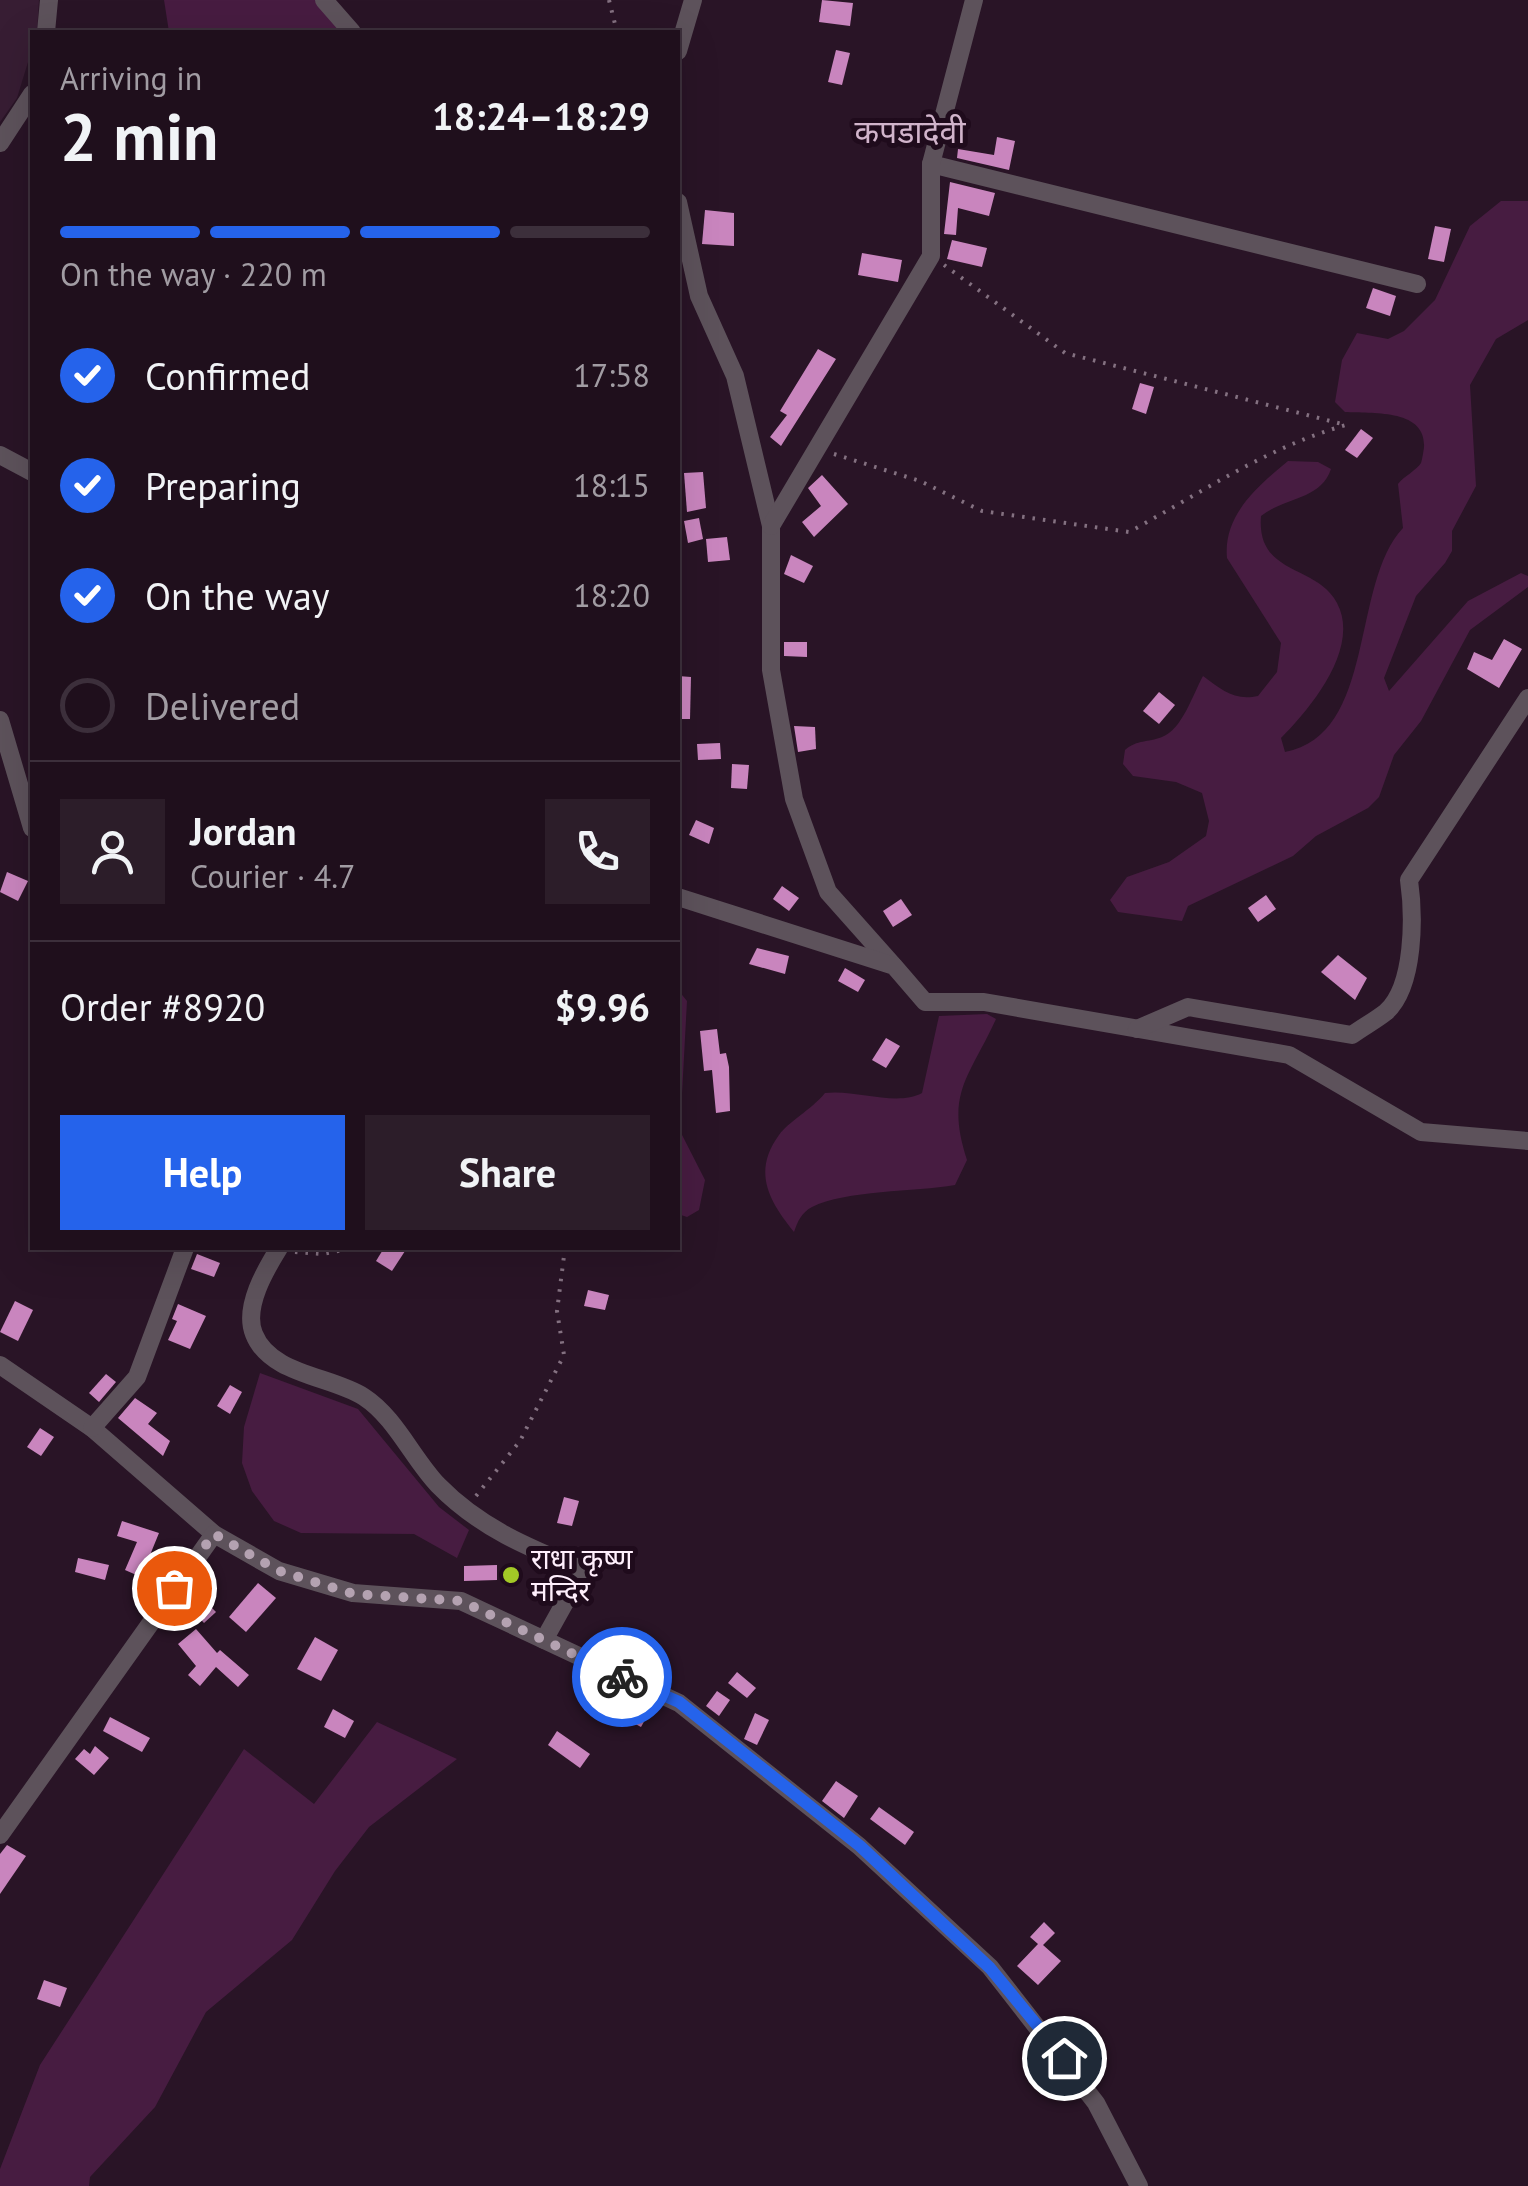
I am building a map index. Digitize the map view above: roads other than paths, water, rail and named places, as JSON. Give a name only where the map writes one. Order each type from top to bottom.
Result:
[{"type":"street","points":[[46,30],[48,0]]},
{"type":"street","points":[[324,0],[350,30]]},
{"type":"street","points":[[680,43],[693,0]]},
{"type":"street","points":[[770,526],[930,256],[930,164],[974,0]]},
{"type":"street","points":[[0,143],[30,97]]},
{"type":"street","points":[[930,164],[1417,284]]},
{"type":"street","points":[[680,211],[700,296],[734,376],[770,526],[770,670],[794,799],[828,892],[925,1002],[984,1002],[1289,1055],[1421,1132],[1528,1140]]},
{"type":"street","points":[[0,455],[30,471]]},
{"type":"street","points":[[1137,1030],[1188,1006],[1352,1034],[1390,1009],[1410,960],[1413,907],[1409,880],[1528,698]]},
{"type":"street","points":[[0,720],[30,821]]},
{"type":"street","points":[[680,898],[894,966]]},
{"type":"street","points":[[92,1428],[136,1376],[184,1250]]},
{"type":"street","points":[[278,1250],[252,1310],[253,1332],[268,1353],[366,1398],[436,1484],[465,1510],[503,1537],[583,1570],[544,1640]]},
{"type":"street","points":[[0,1365],[92,1428],[214,1534],[279,1571],[354,1594],[461,1601],[679,1702],[860,1846],[944,1923],[1048,2036],[1096,2102],[1139,2186]]},
{"type":"street","points":[[0,1835],[214,1534]]},
{"type":"place","name":"राधा कृष्ण मन्दिर","points":[[511,1575]]},
{"type":"district","name":"कपडादेवी","points":[[910,132]]}]
